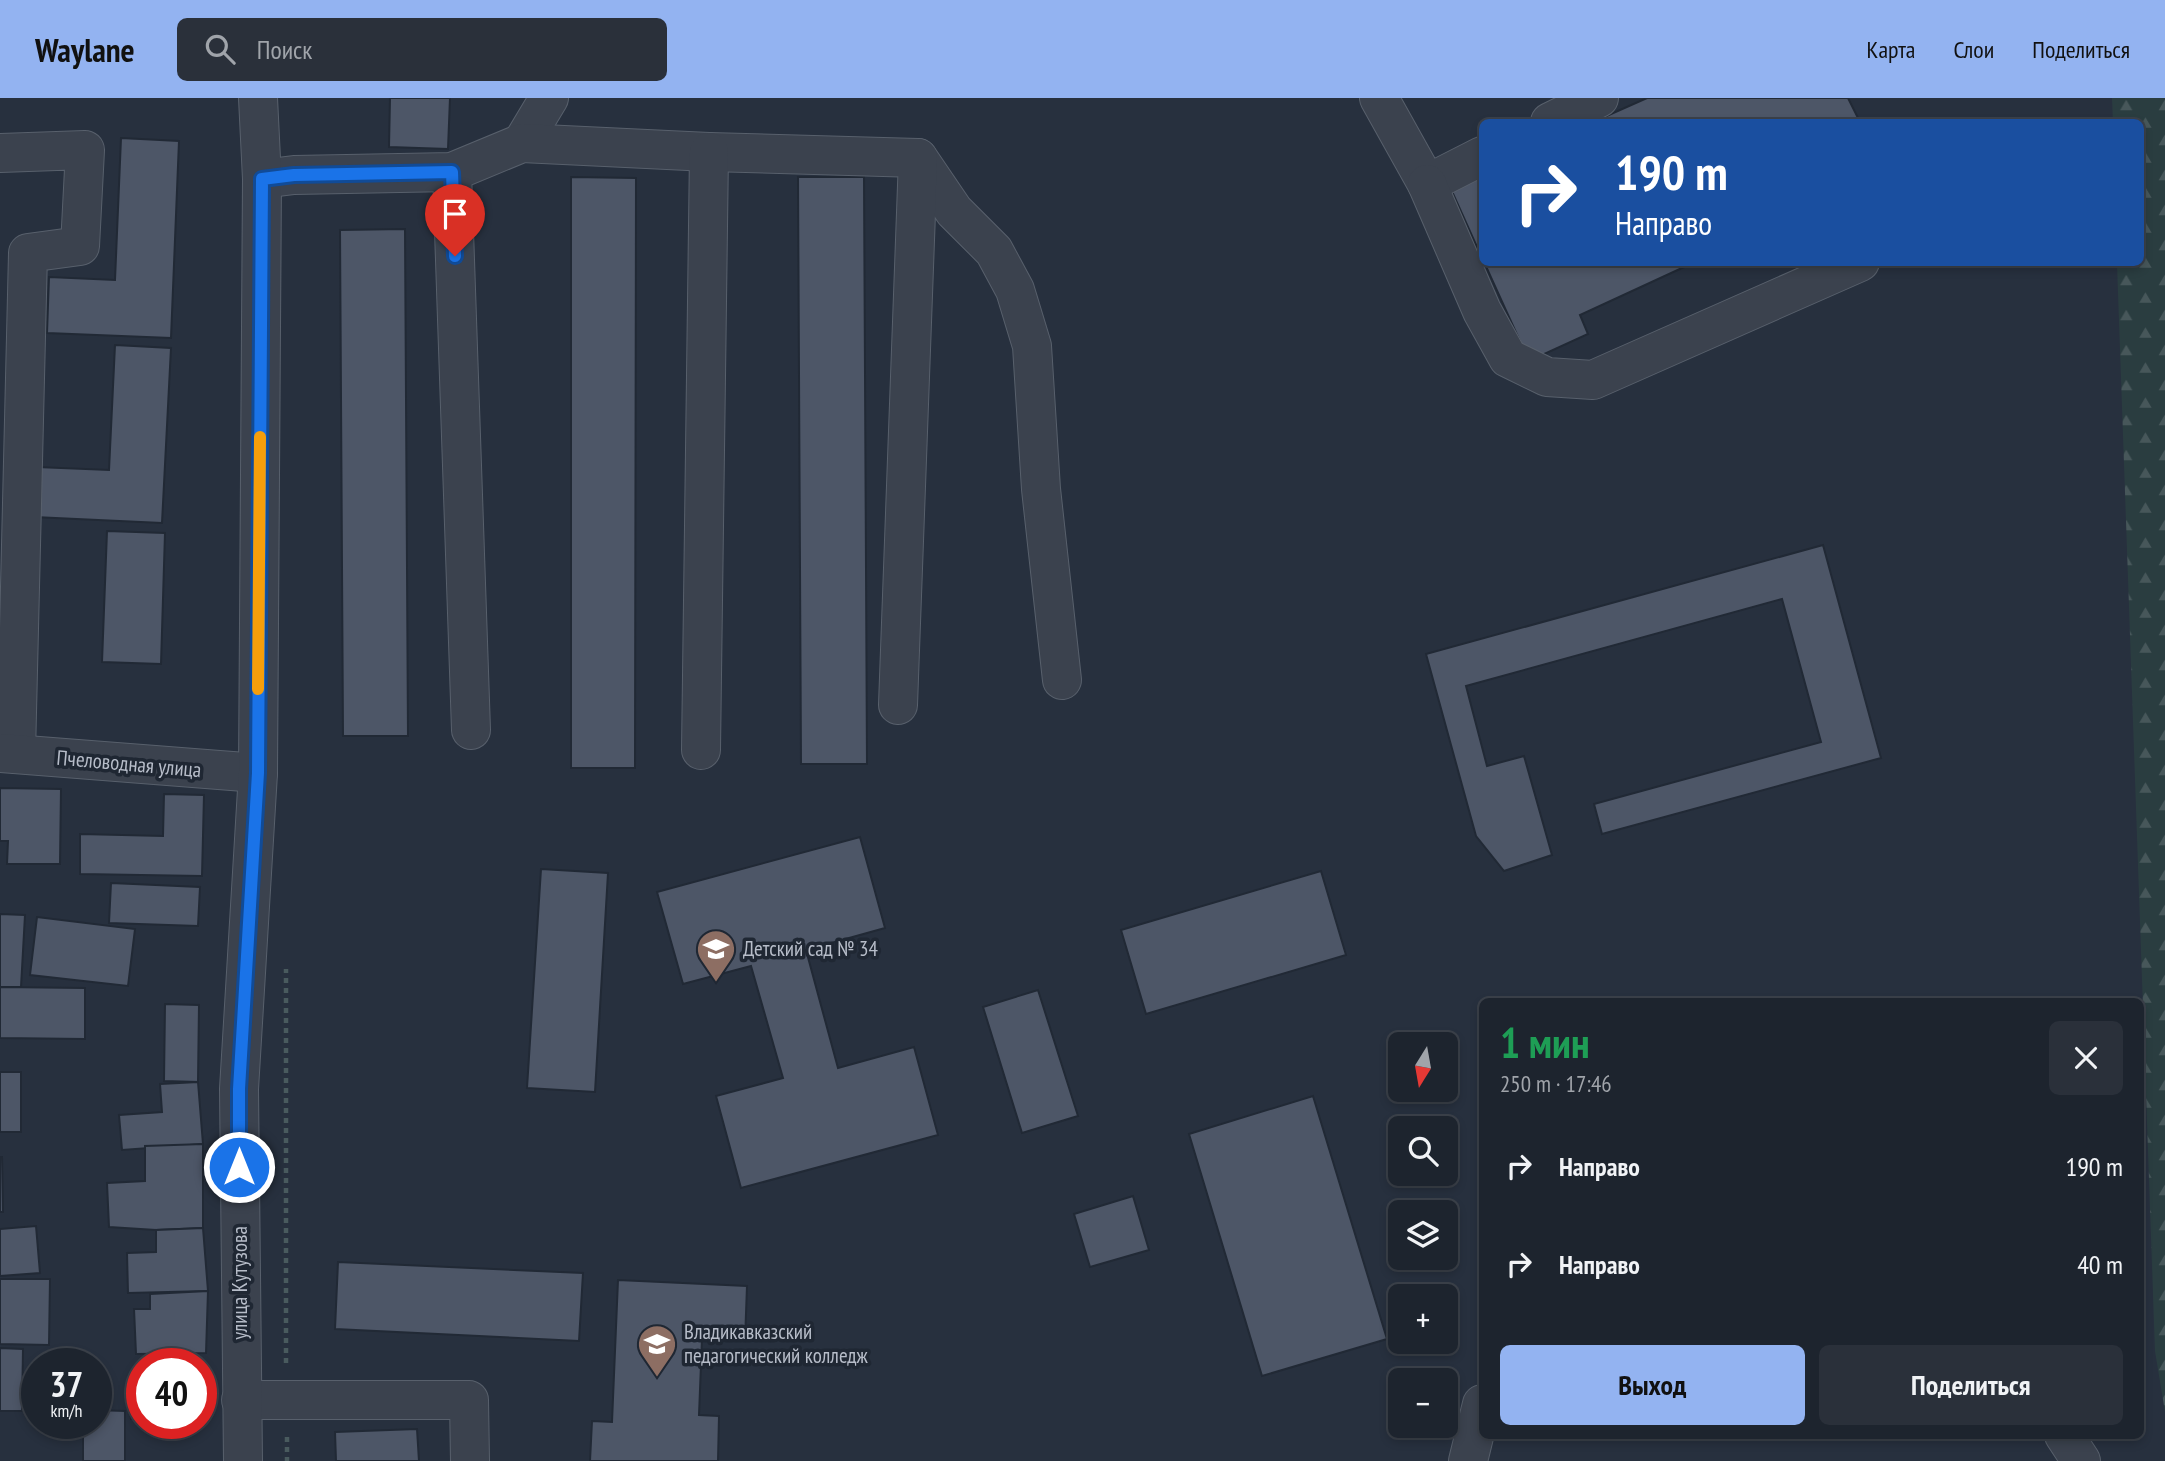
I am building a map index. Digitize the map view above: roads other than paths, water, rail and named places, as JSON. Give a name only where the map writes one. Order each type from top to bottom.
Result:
[{"type":"street","name":"улица Кутузова","points":[[243,1461],[239,1089],[258,773],[262,179],[258,98]]},
{"type":"street","points":[[522,143],[549,98]]},
{"type":"street","points":[[1379,98],[1427,184],[1482,311],[1508,358],[1547,377],[1593,380],[1851,266]]},
{"type":"street","points":[[1556,119],[1599,98]]},
{"type":"street","points":[[262,179],[294,175],[452,172],[522,143],[918,158]]},
{"type":"street","points":[[0,153],[85,150],[80,246],[28,253],[10,592],[8,753]]},
{"type":"street","points":[[702,750],[709,152]]},
{"type":"street","points":[[918,158],[954,211],[995,251],[1015,290],[1032,345],[1041,489],[1062,680]]},
{"type":"street","points":[[898,705],[918,158]]},
{"type":"street","points":[[1427,184],[1479,158]]},
{"type":"street","points":[[452,172],[471,730]]},
{"type":"street","name":"Пчеловодная улица","points":[[8,753],[218,772],[258,773]]},
{"type":"street","points":[[241,1400],[469,1400],[470,1461]]},
{"type":"street","points":[[1468,1461],[1479,1416]]},
{"type":"street","points":[[2067,1439],[2081,1461]]},
{"type":"place","name":"Детский сад № 34","points":[[716,983]]},
{"type":"place","name":"Владикавказский педагогический колледж","points":[[657,1378]]}]
